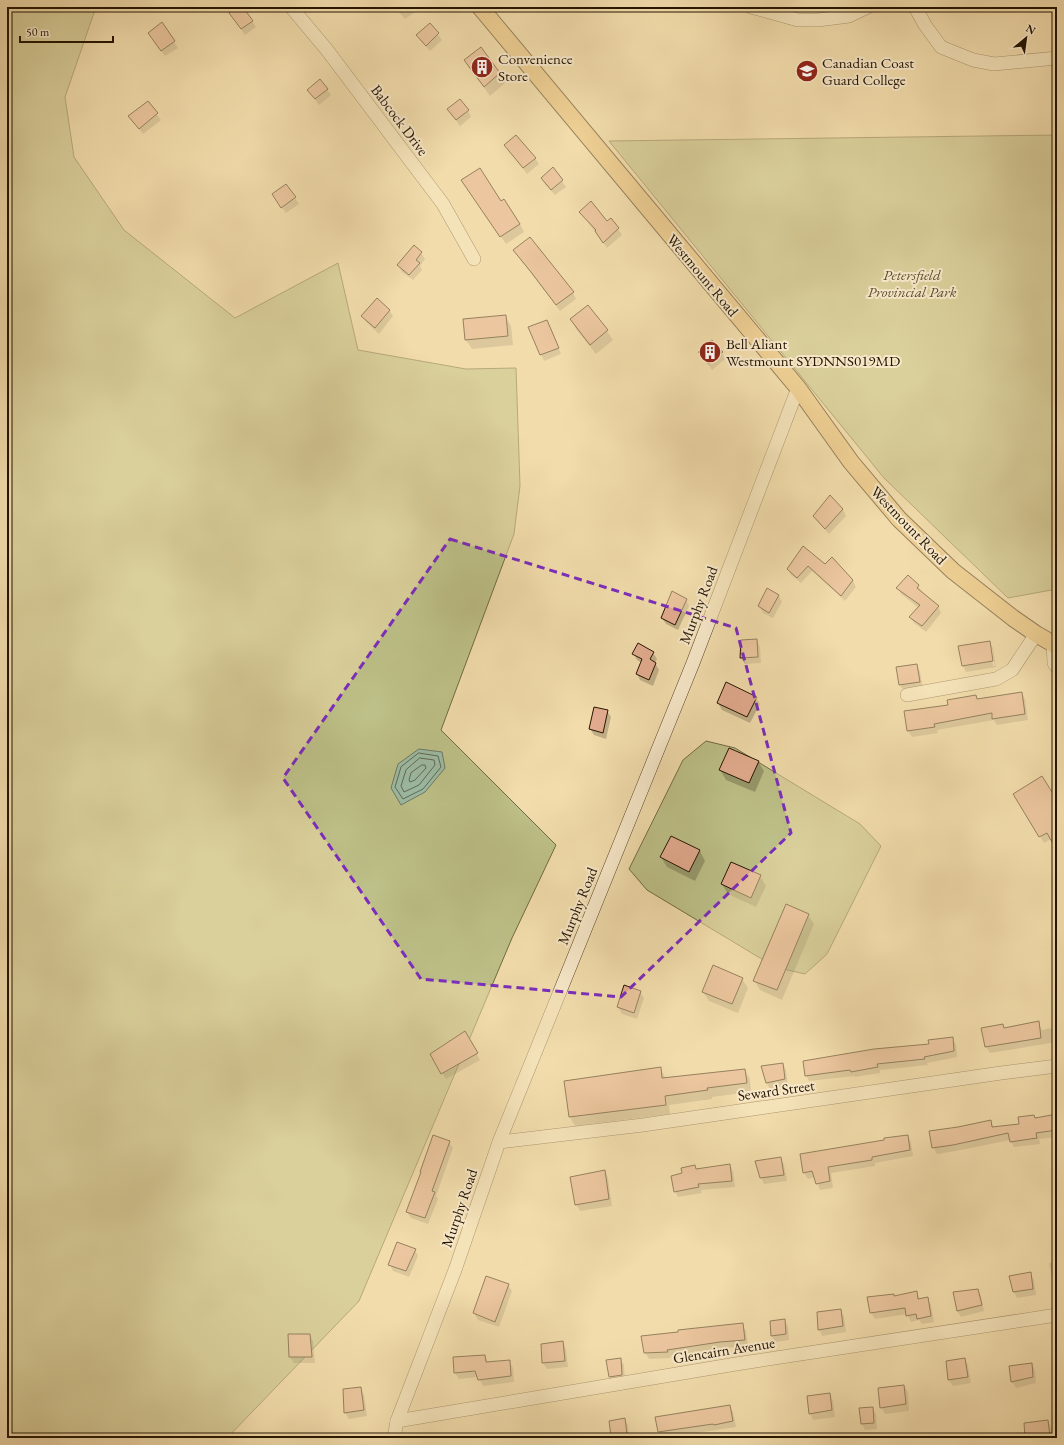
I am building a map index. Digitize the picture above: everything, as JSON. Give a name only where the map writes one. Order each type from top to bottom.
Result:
[{"type":"main road","name":"Westmount Road","points":[[480,7],[798,388],[851,462],[899,519],[953,571],[1013,618],[1055,645]]},
{"type":"street","name":"Babcock Drive","points":[[291,7],[327,50],[443,204],[474,259]]},
{"type":"street","points":[[751,7],[798,20],[818,20],[849,16],[868,7]]},
{"type":"street","points":[[914,7],[941,47],[973,60],[994,64],[1057,58]]},
{"type":"street","name":"Murphy Road","points":[[394,1438],[397,1421],[500,1142],[693,663],[798,388]]},
{"type":"street","points":[[907,695],[996,679],[1012,670],[1036,634]]},
{"type":"street","points":[[1055,645],[1054,663],[1057,667]]},
{"type":"street","name":"Seward Street","points":[[500,1142],[643,1125],[1057,1066]]},
{"type":"street","name":"Glencairn Avenue","points":[[397,1421],[736,1364],[1057,1315]]},
{"type":"highlighted area","points":[[450,539],[736,628],[791,833],[621,997],[421,979],[283,778]]},
{"type":"green space","points":[[7,7],[96,7],[65,97],[74,157],[124,230],[235,318],[338,263],[358,350],[466,369],[516,368],[520,486],[514,534],[441,730],[556,845],[512,938],[359,1301],[227,1438],[7,1438]]},
{"type":"green space","name":"Petersfield Provincial Park","points":[[1057,135],[1057,589],[1008,598],[884,478],[609,141]]},
{"type":"green space","points":[[706,741],[735,748],[860,824],[881,846],[827,954],[805,974],[775,967],[647,890],[629,869],[683,760]]},
{"type":"water","points":[[419,749],[442,752],[445,768],[425,792],[401,805],[391,788],[398,764]]},
{"type":"building","points":[[236,7],[243,7],[253,21],[241,29],[229,13]]},
{"type":"building","points":[[162,22],[175,41],[161,51],[148,33]]},
{"type":"building","points":[[430,23],[439,33],[426,46],[416,35]]},
{"type":"building","name":"Convenience Store","points":[[481,47],[500,73],[484,87],[464,60]]},
{"type":"building","points":[[320,79],[328,89],[315,99],[307,90]]},
{"type":"building","points":[[460,99],[469,110],[456,120],[447,109]]},
{"type":"building","points":[[148,101],[158,113],[139,129],[128,116]]},
{"type":"building","points":[[516,135],[536,158],[523,168],[504,145]]},
{"type":"building","points":[[553,167],[563,180],[551,190],[541,178]]},
{"type":"building","points":[[480,168],[501,201],[504,199],[520,224],[500,237],[461,180]]},
{"type":"building","points":[[286,184],[296,197],[281,208],[272,194]]},
{"type":"building","points":[[591,201],[607,221],[611,218],[619,228],[603,243],[595,231],[596,230],[579,212]]},
{"type":"building","points":[[530,237],[574,292],[556,305],[513,250]]},
{"type":"building","points":[[414,245],[422,252],[416,260],[420,263],[409,275],[397,265]]},
{"type":"building","points":[[377,298],[390,310],[375,328],[361,316]]},
{"type":"building","points":[[588,305],[608,330],[590,345],[570,319]]},
{"type":"building","points":[[506,315],[508,336],[465,340],[463,319]]},
{"type":"building","points":[[547,320],[559,348],[540,355],[528,327]]},
{"type":"building","name":"Bell Aliant Westmount SYDNNS019MD","points":[[712,340],[723,352],[708,364],[698,352]]},
{"type":"building","points":[[830,495],[843,509],[825,529],[813,516]]},
{"type":"building","points":[[803,546],[825,564],[832,557],[853,580],[841,596],[808,566],[797,578],[787,569]]},
{"type":"building","points":[[908,575],[919,585],[917,588],[939,606],[922,626],[909,617],[920,605],[896,588]]},
{"type":"building","points":[[767,588],[779,595],[769,613],[758,606]]},
{"type":"building","points":[[672,591],[687,599],[675,625],[661,618]]},
{"type":"building","points":[[757,639],[758,657],[740,658],[741,640]]},
{"type":"building","points":[[990,641],[993,661],[962,666],[958,646]]},
{"type":"building","points":[[638,643],[654,652],[650,659],[656,663],[649,680],[636,674],[642,659],[632,654]]},
{"type":"building","points":[[917,664],[920,682],[899,685],[896,667]]},
{"type":"building","points":[[726,682],[757,697],[747,717],[717,703]]},
{"type":"building","points":[[1022,692],[1025,714],[992,719],[992,713],[934,724],[935,727],[907,731],[904,711],[948,705],[947,700],[976,695],[977,699]]},
{"type":"building","points":[[594,707],[608,710],[603,733],[589,729]]},
{"type":"building","points":[[729,748],[759,761],[749,783],[719,770]]},
{"type":"building","points":[[1042,776],[1057,800],[1057,851],[1047,833],[1039,837],[1013,794]]},
{"type":"building","points":[[671,836],[700,850],[689,872],[660,857]]},
{"type":"building","points":[[731,862],[761,875],[751,898],[721,884]]},
{"type":"building","points":[[786,904],[809,914],[777,990],[753,981]]},
{"type":"building","points":[[713,965],[743,978],[732,1004],[702,992]]},
{"type":"building","points":[[624,985],[641,991],[634,1013],[617,1007]]},
{"type":"building","points":[[1039,1021],[1041,1038],[985,1047],[981,1028],[1003,1024],[1004,1028]]},
{"type":"building","points":[[465,1031],[478,1053],[441,1074],[430,1054]]},
{"type":"building","points":[[953,1037],[954,1051],[924,1057],[925,1059],[877,1064],[878,1067],[851,1072],[850,1070],[805,1076],[803,1061],[874,1049],[929,1044],[928,1040]]},
{"type":"building","points":[[783,1063],[785,1079],[766,1083],[761,1066]]},
{"type":"building","points":[[661,1067],[662,1078],[745,1069],[747,1083],[707,1088],[708,1090],[665,1096],[666,1105],[569,1117],[564,1081]]},
{"type":"building","points":[[1057,1114],[1057,1130],[1036,1133],[1037,1138],[1010,1142],[1008,1133],[932,1148],[929,1131],[991,1120],[992,1127],[1019,1124],[1018,1117],[1034,1115],[1035,1118]]},
{"type":"building","points":[[433,1135],[450,1141],[432,1191],[435,1192],[425,1218],[406,1212]]},
{"type":"building","points":[[908,1135],[910,1150],[872,1157],[872,1160],[828,1167],[830,1181],[816,1184],[812,1171],[803,1173],[800,1154],[884,1140],[884,1138]]},
{"type":"building","points":[[781,1157],[784,1175],[760,1178],[755,1161]]},
{"type":"building","points":[[730,1164],[732,1181],[698,1184],[699,1187],[674,1192],[671,1176],[682,1173],[681,1168],[695,1165],[696,1169]]},
{"type":"building","points":[[605,1170],[609,1199],[575,1205],[570,1177]]},
{"type":"building","points":[[397,1242],[416,1249],[406,1271],[388,1265]]},
{"type":"building","points":[[1031,1272],[1033,1289],[1013,1292],[1009,1276]]},
{"type":"building","points":[[486,1276],[509,1284],[495,1322],[473,1313]]},
{"type":"building","points":[[978,1289],[982,1305],[957,1311],[953,1292]]},
{"type":"building","points":[[917,1291],[918,1299],[928,1297],[931,1316],[917,1319],[916,1314],[906,1316],[905,1308],[870,1313],[867,1297],[894,1294],[894,1296]]},
{"type":"building","points":[[841,1309],[843,1326],[818,1330],[817,1312]]},
{"type":"building","points":[[785,1319],[786,1334],[771,1336],[770,1321]]},
{"type":"building","points":[[743,1323],[745,1340],[667,1350],[668,1352],[644,1353],[641,1336],[678,1332],[678,1330]]},
{"type":"building","points":[[288,1334],[310,1334],[312,1357],[289,1357]]},
{"type":"building","points":[[563,1341],[565,1361],[542,1363],[541,1344]]},
{"type":"building","points":[[485,1355],[486,1362],[510,1360],[511,1376],[478,1380],[475,1371],[454,1373],[453,1357]]},
{"type":"building","points":[[621,1358],[622,1375],[609,1377],[606,1360]]},
{"type":"building","points":[[965,1358],[968,1377],[948,1380],[946,1361]]},
{"type":"building","points":[[1032,1363],[1033,1377],[1011,1382],[1009,1366]]},
{"type":"building","points":[[904,1385],[906,1404],[880,1408],[878,1388]]},
{"type":"building","points":[[361,1387],[364,1410],[344,1413],[343,1389]]},
{"type":"building","points":[[830,1393],[832,1410],[809,1414],[807,1396]]},
{"type":"building","points":[[730,1405],[733,1421],[714,1425],[658,1432],[655,1417]]},
{"type":"building","points":[[873,1407],[874,1423],[861,1424],[859,1408]]},
{"type":"building","points":[[625,1418],[627,1434],[611,1436],[609,1421]]},
{"type":"building","points":[[1048,1420],[1050,1437],[1025,1438],[1024,1423]]},
{"type":"place","name":"Convenience Store","points":[[482,67]]},
{"type":"place","name":"Canadian Coast Guard College","points":[[807,71]]},
{"type":"place","name":"Bell Aliant Westmount SYDNNS019MD","points":[[710,352]]}]
